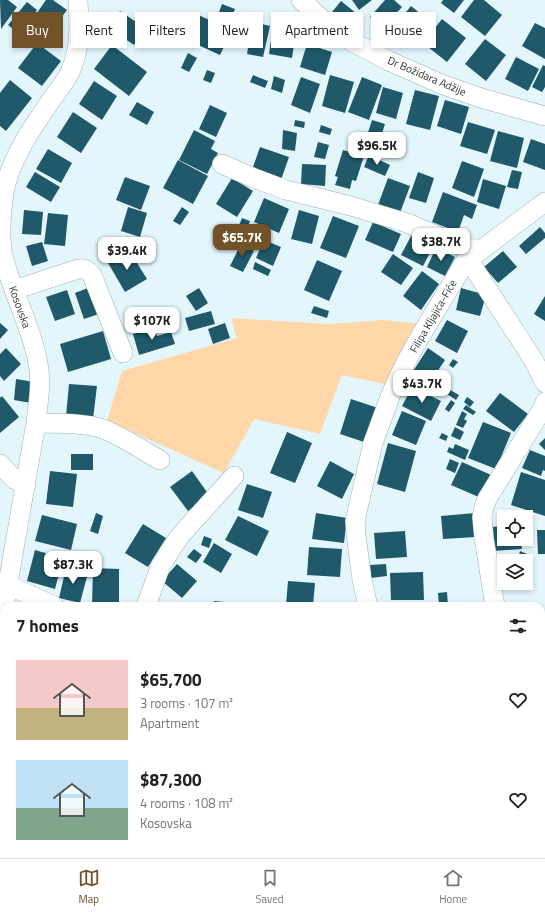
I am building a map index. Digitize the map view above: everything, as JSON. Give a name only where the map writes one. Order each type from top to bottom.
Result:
[{"type":"street","name":"Kosovska","points":[[5,602],[36,423],[40,377],[38,362],[30,333],[14,290],[2,251],[1,238],[4,192],[12,166],[29,134],[70,72],[76,54],[78,37],[78,0]]},
{"type":"street","name":"Dr Božidara Adžije","points":[[301,0],[351,41],[389,61],[441,84],[473,96],[543,111]]},
{"type":"street","points":[[222,164],[286,190],[351,206],[407,223],[459,245],[474,255],[545,383]]},
{"type":"street","name":"Filipa Kljajića-Fiće","points":[[367,602],[362,580],[355,521],[373,443],[391,394],[406,362],[465,262],[545,202]]},
{"type":"street","points":[[14,290],[84,268],[92,275],[123,353]]},
{"type":"street","points":[[494,602],[484,538],[482,517],[483,509],[487,499],[532,427],[545,402]]},
{"type":"street","points":[[36,423],[65,424],[98,428],[112,433],[160,460]]},
{"type":"street","points":[[0,464],[14,479],[26,485]]},
{"type":"street","points":[[148,602],[162,565],[179,537],[234,476]]},
{"type":"street","points":[[8,585],[45,602]]},
{"type":"shaded area","points":[[231,318],[331,324],[383,320],[422,324],[385,384],[342,375],[320,434],[254,419],[224,473],[107,421],[122,371],[237,338]]},
{"type":"building","points":[[0,0],[8,0],[17,7],[1,29]]},
{"type":"building","points":[[46,0],[53,0],[67,10],[63,15],[63,12],[38,12]]},
{"type":"building","points":[[352,0],[372,0],[359,10]]},
{"type":"building","points":[[385,0],[394,0],[402,7],[397,12],[374,12]]},
{"type":"building","points":[[443,0],[464,0],[454,13],[441,3]]},
{"type":"building","points":[[474,0],[484,0],[502,15],[485,36],[461,17]]},
{"type":"building","points":[[341,1],[355,12],[332,12]]},
{"type":"building","points":[[27,2],[37,10],[35,12],[19,12]]},
{"type":"building","points":[[222,4],[235,9],[234,12],[219,12]]},
{"type":"building","points":[[411,6],[418,12],[406,12]]},
{"type":"building","points":[[127,16],[135,21],[134,45],[127,40]]},
{"type":"building","points":[[200,16],[208,19],[208,48],[223,48],[220,55],[200,46]]},
{"type":"building","points":[[442,19],[466,38],[447,62],[429,48],[436,48],[436,27]]},
{"type":"building","points":[[12,20],[12,28],[8,25]]},
{"type":"building","points":[[535,23],[545,28],[545,59],[522,46]]},
{"type":"building","points":[[263,24],[270,26],[263,57],[247,54],[248,48],[263,48]]},
{"type":"building","points":[[485,39],[506,55],[486,81],[465,64]]},
{"type":"building","points":[[271,40],[271,48],[293,48],[292,58],[269,54]]},
{"type":"building","points":[[33,48],[44,48],[61,61],[42,86],[18,68]]},
{"type":"building","points":[[110,48],[116,48],[147,72],[129,96],[94,69]]},
{"type":"building","points":[[306,48],[320,48],[332,52],[325,75],[300,67]]},
{"type":"building","points":[[188,53],[197,58],[189,72],[181,68]]},
{"type":"building","points":[[516,57],[539,69],[528,91],[505,79]]},
{"type":"building","points":[[543,65],[545,66],[545,87],[542,92],[532,87]]},
{"type":"building","points":[[207,70],[215,73],[211,83],[203,80]]},
{"type":"building","points":[[253,75],[268,81],[265,88],[250,82]]},
{"type":"building","points":[[330,75],[354,82],[345,113],[322,106]]},
{"type":"building","points":[[274,76],[285,80],[282,93],[271,89]]},
{"type":"building","points":[[301,77],[320,84],[310,113],[291,105]]},
{"type":"building","points":[[362,77],[382,85],[369,120],[348,112]]},
{"type":"building","points":[[10,80],[32,98],[6,131],[0,126],[0,93]]},
{"type":"building","points":[[94,81],[117,96],[102,120],[79,104]]},
{"type":"building","points":[[383,87],[403,93],[396,119],[376,113]]},
{"type":"building","points":[[415,90],[439,96],[430,130],[406,124]]},
{"type":"building","points":[[445,100],[469,107],[461,134],[437,126]]},
{"type":"building","points":[[137,102],[154,112],[147,125],[129,115]]},
{"type":"building","points":[[210,105],[227,113],[216,137],[199,129]]},
{"type":"building","points":[[73,112],[97,128],[81,153],[57,137]]},
{"type":"building","points":[[295,120],[305,122],[304,128],[294,126]]},
{"type":"building","points":[[372,120],[385,124],[378,146],[365,142]]},
{"type":"building","points":[[468,122],[495,130],[487,154],[460,146]]},
{"type":"building","points":[[321,125],[332,129],[330,135],[319,132]]},
{"type":"building","points":[[194,130],[215,141],[211,149],[218,153],[207,174],[179,160]]},
{"type":"building","points":[[283,130],[297,133],[295,151],[282,149]]},
{"type":"building","points":[[498,131],[524,138],[517,168],[490,161]]},
{"type":"building","points":[[531,139],[545,144],[545,170],[523,162]]},
{"type":"building","points":[[318,142],[329,145],[325,159],[314,157]]},
{"type":"building","points":[[260,147],[289,157],[281,180],[252,170]]},
{"type":"building","points":[[48,149],[72,163],[61,183],[36,169]]},
{"type":"building","points":[[343,150],[364,156],[356,181],[352,180],[350,189],[335,185],[338,177],[335,176]]},
{"type":"building","points":[[369,155],[390,165],[385,176],[364,167]]},
{"type":"building","points":[[178,160],[208,176],[193,204],[163,188]]},
{"type":"building","points":[[462,161],[484,169],[474,197],[452,188]]},
{"type":"building","points":[[302,164],[326,165],[325,186],[301,184]]},
{"type":"building","points":[[512,170],[522,172],[518,189],[507,187]]},
{"type":"building","points":[[35,172],[60,187],[51,202],[26,187]]},
{"type":"building","points":[[418,172],[434,178],[426,203],[409,198]]},
{"type":"building","points":[[125,177],[150,186],[141,210],[116,200]]},
{"type":"building","points":[[232,178],[253,191],[237,217],[216,204]]},
{"type":"building","points":[[388,178],[410,186],[400,213],[378,205]]},
{"type":"building","points":[[483,179],[506,186],[499,209],[477,202]]},
{"type":"building","points":[[443,192],[477,205],[472,219],[464,215],[458,232],[432,222]]},
{"type":"building","points":[[264,198],[289,209],[279,233],[254,222]]},
{"type":"building","points":[[128,207],[147,213],[140,237],[121,231]]},
{"type":"building","points":[[182,207],[189,212],[180,225],[173,221]]},
{"type":"building","points":[[24,210],[43,212],[41,235],[22,234]]},
{"type":"building","points":[[299,210],[319,216],[312,244],[291,239]]},
{"type":"building","points":[[48,213],[68,215],[65,246],[44,244]]},
{"type":"building","points":[[333,216],[359,226],[346,258],[320,248]]},
{"type":"building","points":[[242,218],[250,221],[244,236],[236,233]]},
{"type":"building","points":[[373,222],[401,234],[393,252],[365,240]]},
{"type":"building","points":[[540,227],[545,233],[545,238],[526,254],[519,246]]},
{"type":"building","points":[[411,236],[433,247],[423,266],[401,255]]},
{"type":"building","points":[[264,240],[281,247],[273,266],[256,258]]},
{"type":"building","points":[[42,242],[48,261],[32,266],[26,246]]},
{"type":"building","points":[[241,244],[254,251],[243,272],[230,266]]},
{"type":"building","points":[[436,248],[455,257],[445,276],[427,267]]},
{"type":"building","points":[[129,250],[147,279],[125,292],[108,263]]},
{"type":"building","points":[[503,251],[517,267],[498,283],[484,267]]},
{"type":"building","points":[[393,254],[413,268],[401,285],[381,272]]},
{"type":"building","points":[[317,260],[342,271],[329,301],[304,290]]},
{"type":"building","points":[[255,262],[271,270],[268,276],[253,269]]},
{"type":"building","points":[[422,271],[439,284],[421,310],[403,296]]},
{"type":"building","points":[[93,286],[102,313],[84,319],[75,293]]},
{"type":"building","points":[[199,288],[208,303],[196,311],[186,296]]},
{"type":"building","points":[[461,288],[486,295],[480,316],[456,310]]},
{"type":"building","points":[[67,290],[75,314],[55,321],[46,297]]},
{"type":"building","points":[[545,296],[545,321],[534,314]]},
{"type":"building","points":[[314,306],[329,311],[327,318],[311,313]]},
{"type":"building","points":[[211,311],[215,324],[189,331],[185,318]]},
{"type":"building","points":[[447,320],[468,331],[457,353],[435,341]]},
{"type":"building","points":[[0,323],[8,330],[0,339]]},
{"type":"building","points":[[225,323],[230,338],[213,344],[208,329]]},
{"type":"building","points":[[155,328],[157,336],[171,332],[175,344],[139,355],[133,334]]},
{"type":"building","points":[[103,331],[111,359],[68,372],[60,344]]},
{"type":"building","points":[[6,348],[21,364],[4,381],[0,376],[0,354]]},
{"type":"building","points":[[428,348],[445,360],[427,387],[410,376]]},
{"type":"building","points":[[453,359],[458,362],[453,368],[449,365]]},
{"type":"building","points":[[16,379],[34,382],[31,403],[14,400]]},
{"type":"building","points":[[69,384],[97,386],[93,419],[66,416]]},
{"type":"building","points":[[412,387],[441,401],[431,421],[402,406]]},
{"type":"building","points":[[450,390],[459,395],[456,400],[447,394]]},
{"type":"building","points":[[500,393],[528,414],[514,432],[486,411]]},
{"type":"building","points":[[2,396],[19,417],[0,433],[0,398]]},
{"type":"building","points":[[467,397],[474,402],[470,407],[464,402]]},
{"type":"building","points":[[351,399],[378,408],[367,443],[340,434]]},
{"type":"building","points":[[451,400],[455,403],[449,412],[445,409]]},
{"type":"building","points":[[466,405],[476,412],[473,415],[463,409]]},
{"type":"building","points":[[402,411],[426,421],[416,445],[392,435]]},
{"type":"building","points":[[462,411],[467,414],[464,419],[467,421],[463,428],[456,425]]},
{"type":"building","points":[[483,422],[511,433],[496,469],[468,458]]},
{"type":"building","points":[[455,427],[464,432],[460,440],[451,436]]},
{"type":"building","points":[[287,432],[312,443],[295,483],[270,473]]},
{"type":"building","points":[[442,433],[448,436],[446,441],[439,438]]},
{"type":"building","points":[[545,438],[545,450],[539,444]]},
{"type":"building","points":[[388,443],[416,451],[405,492],[377,484]]},
{"type":"building","points":[[455,444],[469,450],[465,460],[447,452],[449,447],[453,449]]},
{"type":"building","points":[[530,450],[545,456],[545,471],[543,470],[541,476],[522,468]]},
{"type":"building","points":[[71,454],[93,454],[93,470],[71,470]]},
{"type":"building","points":[[450,459],[459,463],[455,473],[446,469]]},
{"type":"building","points":[[330,461],[354,474],[342,499],[317,486]]},
{"type":"building","points":[[462,462],[491,475],[481,498],[451,485]]},
{"type":"building","points":[[50,471],[77,474],[73,507],[46,504]]},
{"type":"building","points":[[192,471],[209,495],[188,511],[170,487]]},
{"type":"building","points":[[521,472],[545,480],[545,516],[533,512],[533,510],[526,510],[511,505]]},
{"type":"building","points":[[247,484],[272,492],[263,518],[238,510]]},
{"type":"building","points":[[96,513],[103,516],[98,534],[90,531]]},
{"type":"building","points":[[316,513],[347,518],[344,543],[312,539]]},
{"type":"building","points":[[475,513],[476,537],[443,539],[441,516]]},
{"type":"building","points":[[42,515],[77,524],[71,550],[35,541]]},
{"type":"building","points":[[238,516],[269,531],[257,556],[225,540]]},
{"type":"building","points":[[143,524],[166,538],[148,567],[125,553]]},
{"type":"building","points":[[491,527],[497,527],[497,546],[522,546],[522,549],[493,551]]},
{"type":"building","points":[[537,530],[545,530],[545,554],[538,554]]},
{"type":"building","points":[[405,531],[407,557],[376,559],[374,533]]},
{"type":"building","points":[[204,536],[212,539],[209,548],[201,545]]},
{"type":"building","points":[[214,543],[232,554],[221,573],[203,562]]},
{"type":"building","points":[[309,547],[342,549],[340,577],[307,575]]},
{"type":"building","points":[[194,549],[202,555],[196,563],[187,557]]},
{"type":"building","points":[[35,550],[63,558],[55,589],[27,581]]},
{"type":"building","points":[[520,551],[527,554],[519,554]]},
{"type":"building","points":[[177,564],[197,581],[182,598],[162,581]]},
{"type":"building","points":[[386,564],[387,576],[371,578],[370,565]]},
{"type":"building","points":[[66,568],[88,573],[80,602],[59,598]]},
{"type":"building","points":[[93,568],[119,569],[119,602],[92,602]]},
{"type":"building","points":[[423,572],[424,600],[391,600],[390,573]]},
{"type":"building","points":[[288,581],[315,583],[313,602],[286,602]]},
{"type":"building","points":[[447,592],[448,602],[439,602],[438,593]]}]
